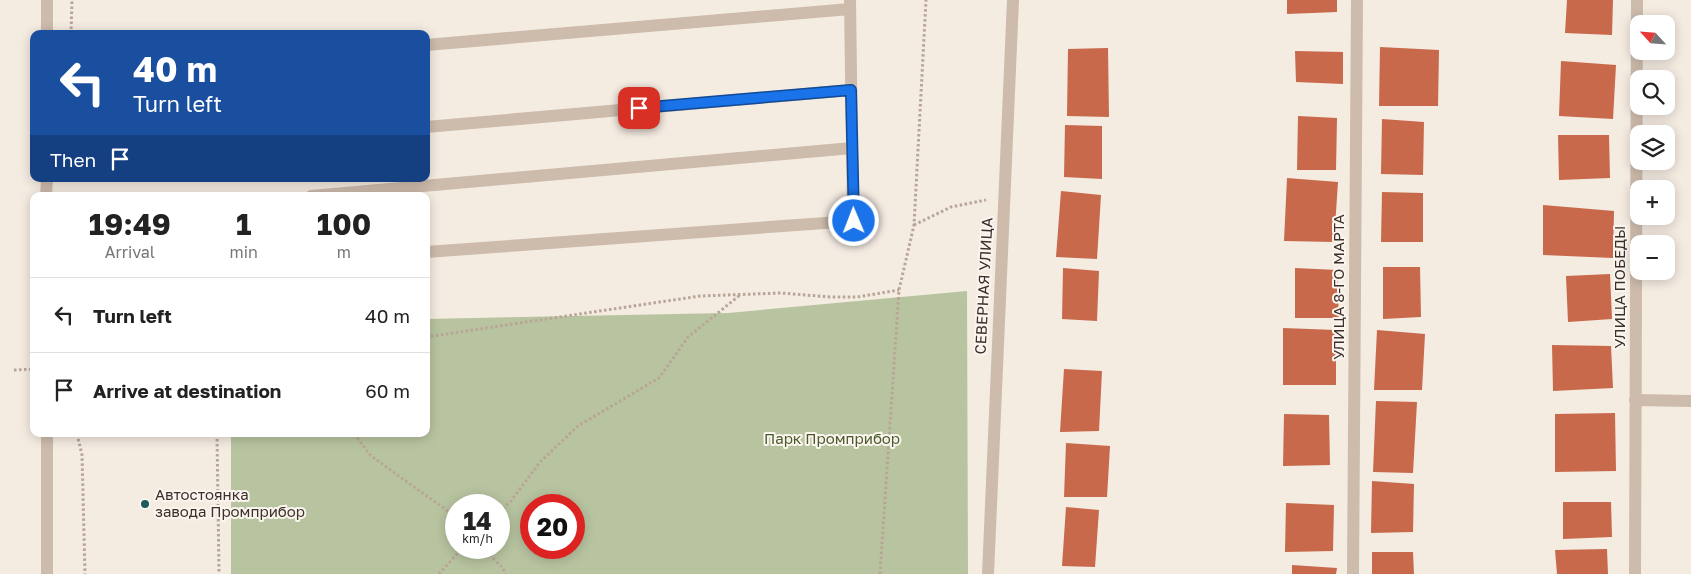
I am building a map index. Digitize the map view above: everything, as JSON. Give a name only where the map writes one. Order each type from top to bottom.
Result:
[{"type":"street","points":[[47,0],[47,30]]},
{"type":"street","name":"СЕВЕРНАЯ УЛИЦА","points":[[988,574],[1012,0]]},
{"type":"street","name":"УЛИЦА 8-ГО МАРТА","points":[[1353,574],[1357,0]]},
{"type":"street","name":"УЛИЦА ПОБЕДЫ","points":[[1635,574],[1637,0]]},
{"type":"street","points":[[430,44],[850,5],[854,221],[430,252]]},
{"type":"street","points":[[430,126],[851,90]]},
{"type":"street","points":[[356,192],[852,148]]},
{"type":"street","points":[[1636,400],[1691,401]]},
{"type":"street","points":[[47,437],[47,574]]},
{"type":"path","points":[[71,30],[72,0]]},
{"type":"path","points":[[880,574],[899,290],[914,225],[926,0]]},
{"type":"path","points":[[914,225],[951,207],[1004,196]]},
{"type":"path","points":[[430,336],[700,296],[781,293],[857,297],[899,290]]},
{"type":"path","points":[[510,503],[540,462],[578,426],[660,378],[688,337],[741,294]]},
{"type":"path","points":[[14,370],[30,369]]},
{"type":"path","points":[[78,437],[82,455],[85,574]]},
{"type":"path","points":[[217,437],[219,574]]},
{"type":"path","points":[[356,437],[371,456],[445,509]]},
{"type":"path","points":[[439,574],[452,559]]},
{"type":"path","points":[[494,559],[503,568],[506,574]]},
{"type":"green space","name":"Парк Промприбор","points":[[967,291],[968,574],[231,574],[231,437],[430,437],[430,319],[728,313]]},
{"type":"building","points":[[1287,0],[1337,0],[1337,12],[1287,14]]},
{"type":"building","points":[[1567,0],[1613,0],[1612,35],[1565,33]]},
{"type":"building","points":[[1380,47],[1439,50],[1438,106],[1379,106]]},
{"type":"building","points":[[1108,48],[1109,117],[1067,116],[1068,49]]},
{"type":"building","points":[[1295,51],[1343,52],[1343,84],[1296,82]]},
{"type":"building","points":[[1561,61],[1616,65],[1613,119],[1559,116]]},
{"type":"building","points":[[1298,116],[1337,118],[1336,170],[1297,170]]},
{"type":"building","points":[[1382,119],[1424,122],[1423,175],[1381,174]]},
{"type":"building","points":[[1065,125],[1102,126],[1102,179],[1064,177]]},
{"type":"building","points":[[1558,135],[1609,135],[1610,178],[1559,180]]},
{"type":"building","points":[[1287,178],[1338,182],[1334,242],[1284,241]]},
{"type":"building","points":[[1061,191],[1101,195],[1097,259],[1056,257]]},
{"type":"building","points":[[1382,192],[1423,193],[1423,242],[1381,242]]},
{"type":"building","points":[[1543,205],[1614,211],[1613,258],[1543,255]]},
{"type":"building","points":[[1383,267],[1420,267],[1421,317],[1383,319]]},
{"type":"building","points":[[1063,268],[1099,271],[1097,321],[1062,319]]},
{"type":"building","points":[[1295,268],[1337,270],[1339,318],[1295,318]]},
{"type":"building","points":[[1610,274],[1612,319],[1568,322],[1566,276]]},
{"type":"building","points":[[1283,328],[1336,330],[1336,385],[1283,385]]},
{"type":"building","points":[[1377,330],[1425,334],[1422,390],[1374,390]]},
{"type":"building","points":[[1552,345],[1611,346],[1613,388],[1553,391]]},
{"type":"building","points":[[1064,369],[1102,371],[1099,431],[1060,432]]},
{"type":"building","points":[[1376,401],[1417,402],[1413,473],[1373,472]]},
{"type":"building","points":[[1615,413],[1616,471],[1555,472],[1555,414]]},
{"type":"building","points":[[1284,414],[1329,415],[1330,465],[1283,466]]},
{"type":"building","points":[[1066,443],[1110,446],[1107,497],[1064,497]]},
{"type":"building","points":[[1372,481],[1414,484],[1413,532],[1371,533]]},
{"type":"building","points":[[1563,502],[1611,502],[1612,537],[1563,539]]},
{"type":"building","points":[[1286,503],[1334,505],[1333,551],[1285,552]]},
{"type":"building","points":[[1066,507],[1099,510],[1095,567],[1062,566]]},
{"type":"building","points":[[1607,549],[1608,574],[1557,574],[1555,550]]},
{"type":"building","points":[[1372,552],[1413,552],[1414,574],[1372,574]]},
{"type":"building","points":[[1292,565],[1337,568],[1336,574],[1292,574]]},
{"type":"place","name":"Автостоянка завода Промприбор","points":[[145,504]]},
{"type":"route","points":[[639,108],[851,90],[854,221]]}]
